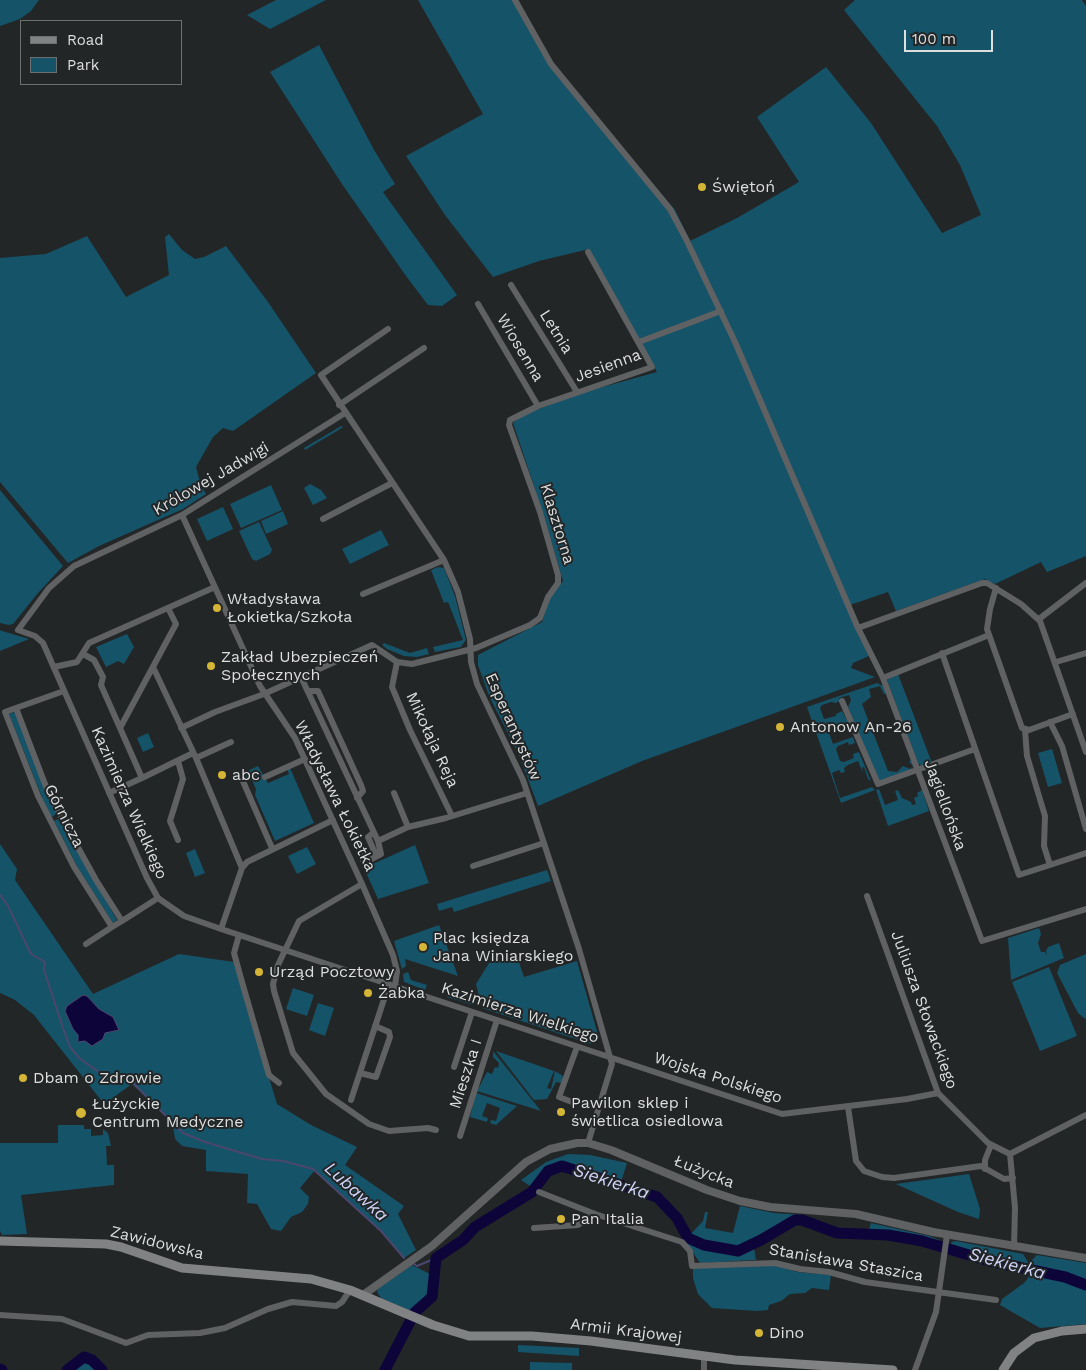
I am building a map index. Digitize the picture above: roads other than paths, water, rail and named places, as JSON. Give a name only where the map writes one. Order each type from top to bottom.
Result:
[{"type":"main road","name":"Zawidowska","points":[[0,1241],[106,1244],[121,1247],[182,1268],[303,1278],[363,1294]]},
{"type":"main road","name":"Armii Krajowej","points":[[363,1294],[422,1320],[469,1336],[518,1335],[591,1341],[735,1360],[893,1370]]},
{"type":"main road","points":[[1003,1370],[1014,1353],[1034,1338],[1062,1331],[1086,1329]]},
{"type":"street","name":"Jagiellońska","points":[[515,0],[540,48],[567,86],[670,208],[721,311],[858,628],[883,678],[982,941],[1086,909]]},
{"type":"street","name":"Jesienna","points":[[510,420],[538,406],[634,375],[652,367],[588,252]]},
{"type":"street","name":"Letnia","points":[[511,285],[577,392]]},
{"type":"street","name":"Wiosenna","points":[[478,304],[538,406]]},
{"type":"street","points":[[639,342],[721,311]]},
{"type":"street","points":[[363,594],[444,560],[321,375],[388,329]]},
{"type":"street","points":[[339,404],[424,348]]},
{"type":"street","name":"Królowej Jadwigi","points":[[23,622],[49,588],[74,566],[182,515],[345,413]]},
{"type":"street","name":"Klasztorna","points":[[471,650],[538,620],[559,582],[544,524],[509,425],[510,420]]},
{"type":"street","points":[[323,519],[392,483]]},
{"type":"street","name":"Władysława Łokietka","points":[[182,515],[264,694],[290,729],[305,759],[394,954],[397,972],[375,1026],[351,1100]]},
{"type":"street","name":"Esperantystów","points":[[444,560],[458,592],[470,639],[471,662],[483,700],[516,763],[527,793],[579,949],[612,1066],[588,1143]]},
{"type":"street","points":[[858,628],[982,582],[996,588],[1021,604],[1039,619],[1056,662],[1086,752]]},
{"type":"street","points":[[1039,619],[1086,583]]},
{"type":"street","points":[[54,667],[77,662],[89,643],[215,587]]},
{"type":"street","points":[[996,588],[987,622],[989,635],[1025,730],[1026,756],[1045,816],[1044,846],[1050,865]]},
{"type":"street","points":[[120,728],[176,624],[168,608]]},
{"type":"street","name":"Kazimierza Wielkiego","points":[[23,622],[18,630],[39,639],[54,667],[147,878],[158,898],[184,916],[609,1058]]},
{"type":"street","points":[[883,678],[989,635]]},
{"type":"street","points":[[181,728],[214,712],[264,694],[372,645],[397,662],[412,664],[471,650]]},
{"type":"street","points":[[1056,662],[1086,653]]},
{"type":"street","points":[[83,654],[94,660],[103,677],[101,686],[142,778]]},
{"type":"street","points":[[942,654],[1019,875],[1086,853]]},
{"type":"street","name":"Mikołaja Reja","points":[[397,662],[392,687],[410,730],[452,816]]},
{"type":"street","points":[[153,667],[195,756],[242,868]]},
{"type":"street","points":[[301,677],[356,798],[378,841],[381,854],[366,862],[355,840]]},
{"type":"street","name":"Górnicza","points":[[64,691],[2,712],[50,821],[74,867],[112,927]]},
{"type":"street","points":[[842,701],[877,784],[975,749]]},
{"type":"street","name":"Górnicza","points":[[16,708],[42,777],[60,816],[96,880],[122,921]]},
{"type":"street","points":[[1025,730],[1073,714]]},
{"type":"street","points":[[1050,722],[1062,746],[1086,829]]},
{"type":"street","points":[[109,793],[178,761],[231,742]]},
{"type":"street","points":[[265,777],[305,759]]},
{"type":"street","points":[[178,761],[183,778],[170,821],[178,840]]},
{"type":"street","points":[[242,779],[272,848]]},
{"type":"street","points":[[394,793],[410,828]]},
{"type":"street","points":[[378,841],[410,828],[527,793]]},
{"type":"street","points":[[50,821],[60,816]]},
{"type":"street","points":[[221,929],[242,868],[254,857],[332,820]]},
{"type":"street","points":[[373,833],[368,836],[375,853]]},
{"type":"street","points":[[472,866],[544,843]]},
{"type":"street","points":[[362,884],[301,918],[284,950],[273,984],[274,991],[293,1053],[326,1094],[369,1124],[388,1131],[428,1128],[436,1130]]},
{"type":"street","name":"Juliusza Słowackiego","points":[[868,896],[938,1093],[992,1145],[1010,1154]]},
{"type":"street","points":[[86,944],[158,898]]},
{"type":"street","points":[[239,935],[234,953],[269,1076],[279,1083]]},
{"type":"street","points":[[454,1067],[472,1012]]},
{"type":"street","name":"Mieszka I","points":[[460,1136],[498,1020]]},
{"type":"street","points":[[360,1073],[376,1077],[390,1038],[389,1032],[375,1026]]},
{"type":"street","points":[[572,1102],[560,1097],[577,1047]]},
{"type":"street","name":"Wojska Polskiego","points":[[609,1058],[782,1114],[848,1107],[938,1093]]},
{"type":"street","points":[[848,1107],[856,1161],[864,1171],[888,1178],[981,1166],[1004,1179],[1012,1178]]},
{"type":"street","points":[[1014,1247],[1016,1215],[1010,1154],[1086,1115]]},
{"type":"street","name":"Łużycka","points":[[363,1294],[432,1246],[526,1162],[559,1146],[588,1143],[640,1160],[707,1190],[740,1201],[770,1207],[856,1214],[946,1239],[1086,1258]]},
{"type":"street","points":[[985,1168],[984,1160],[992,1145]]},
{"type":"street","points":[[539,1192],[595,1214]]},
{"type":"street","points":[[534,1228],[578,1225],[595,1214]]},
{"type":"street","name":"Stanisława Staszica","points":[[595,1214],[682,1242],[690,1251],[692,1266],[776,1263],[800,1269],[829,1272],[865,1282],[996,1300]]},
{"type":"street","points":[[915,1370],[936,1312],[946,1239]]},
{"type":"street","points":[[0,1316],[62,1319],[126,1343],[148,1336],[225,1328],[268,1309],[292,1302],[336,1306],[342,1302],[350,1290]]},
{"type":"street","points":[[704,1356],[704,1370]]},
{"type":"waterway","name":"Lubawka","points":[[0,895],[7,904],[31,954],[45,962],[44,970],[63,1028],[70,1047],[79,1058],[100,1073],[129,1079],[183,1133],[205,1142],[262,1159],[283,1161],[313,1169],[381,1231],[404,1258]]},
{"type":"waterway","name":"Siekierka","points":[[385,1370],[415,1312],[432,1297],[436,1258],[463,1240],[475,1227],[532,1192],[548,1171],[562,1166],[657,1197],[677,1218],[688,1238],[704,1245],[738,1251],[795,1220],[802,1220],[837,1233],[888,1235],[922,1241],[989,1261],[1065,1277],[1086,1285]]},
{"type":"waterway","name":"Lubawka","points":[[414,1264],[417,1266],[436,1258]]},
{"type":"waterway","name":"Siekierka","points":[[67,1370],[84,1357],[92,1360],[102,1370]]},
{"type":"place","name":"Świętoń","points":[[702,187]]},
{"type":"place","name":"Władysława Łokietka/Szkoła","points":[[217,608]]},
{"type":"place","name":"Zakład Ubezpieczeń Społecznych","points":[[211,666]]},
{"type":"place","name":"Antonow An-26","points":[[780,727]]},
{"type":"place","name":"abc","points":[[222,775]]},
{"type":"place","name":"Plac księdza Jana Winiarskiego","points":[[423,947]]},
{"type":"place","name":"Urząd Pocztowy","points":[[259,972]]},
{"type":"place","name":"Żabka","points":[[368,993]]},
{"type":"place","name":"Dbam o Zdrowie","points":[[23,1078]]},
{"type":"place","name":"Pawilon sklep i świetlica osiedlowa","points":[[561,1112]]},
{"type":"place","name":"Łużyckie Centrum Medyczne","points":[[81,1113]]},
{"type":"place","name":"Pan Italia","points":[[561,1219]]},
{"type":"place","name":"Dino","points":[[759,1333]]}]
